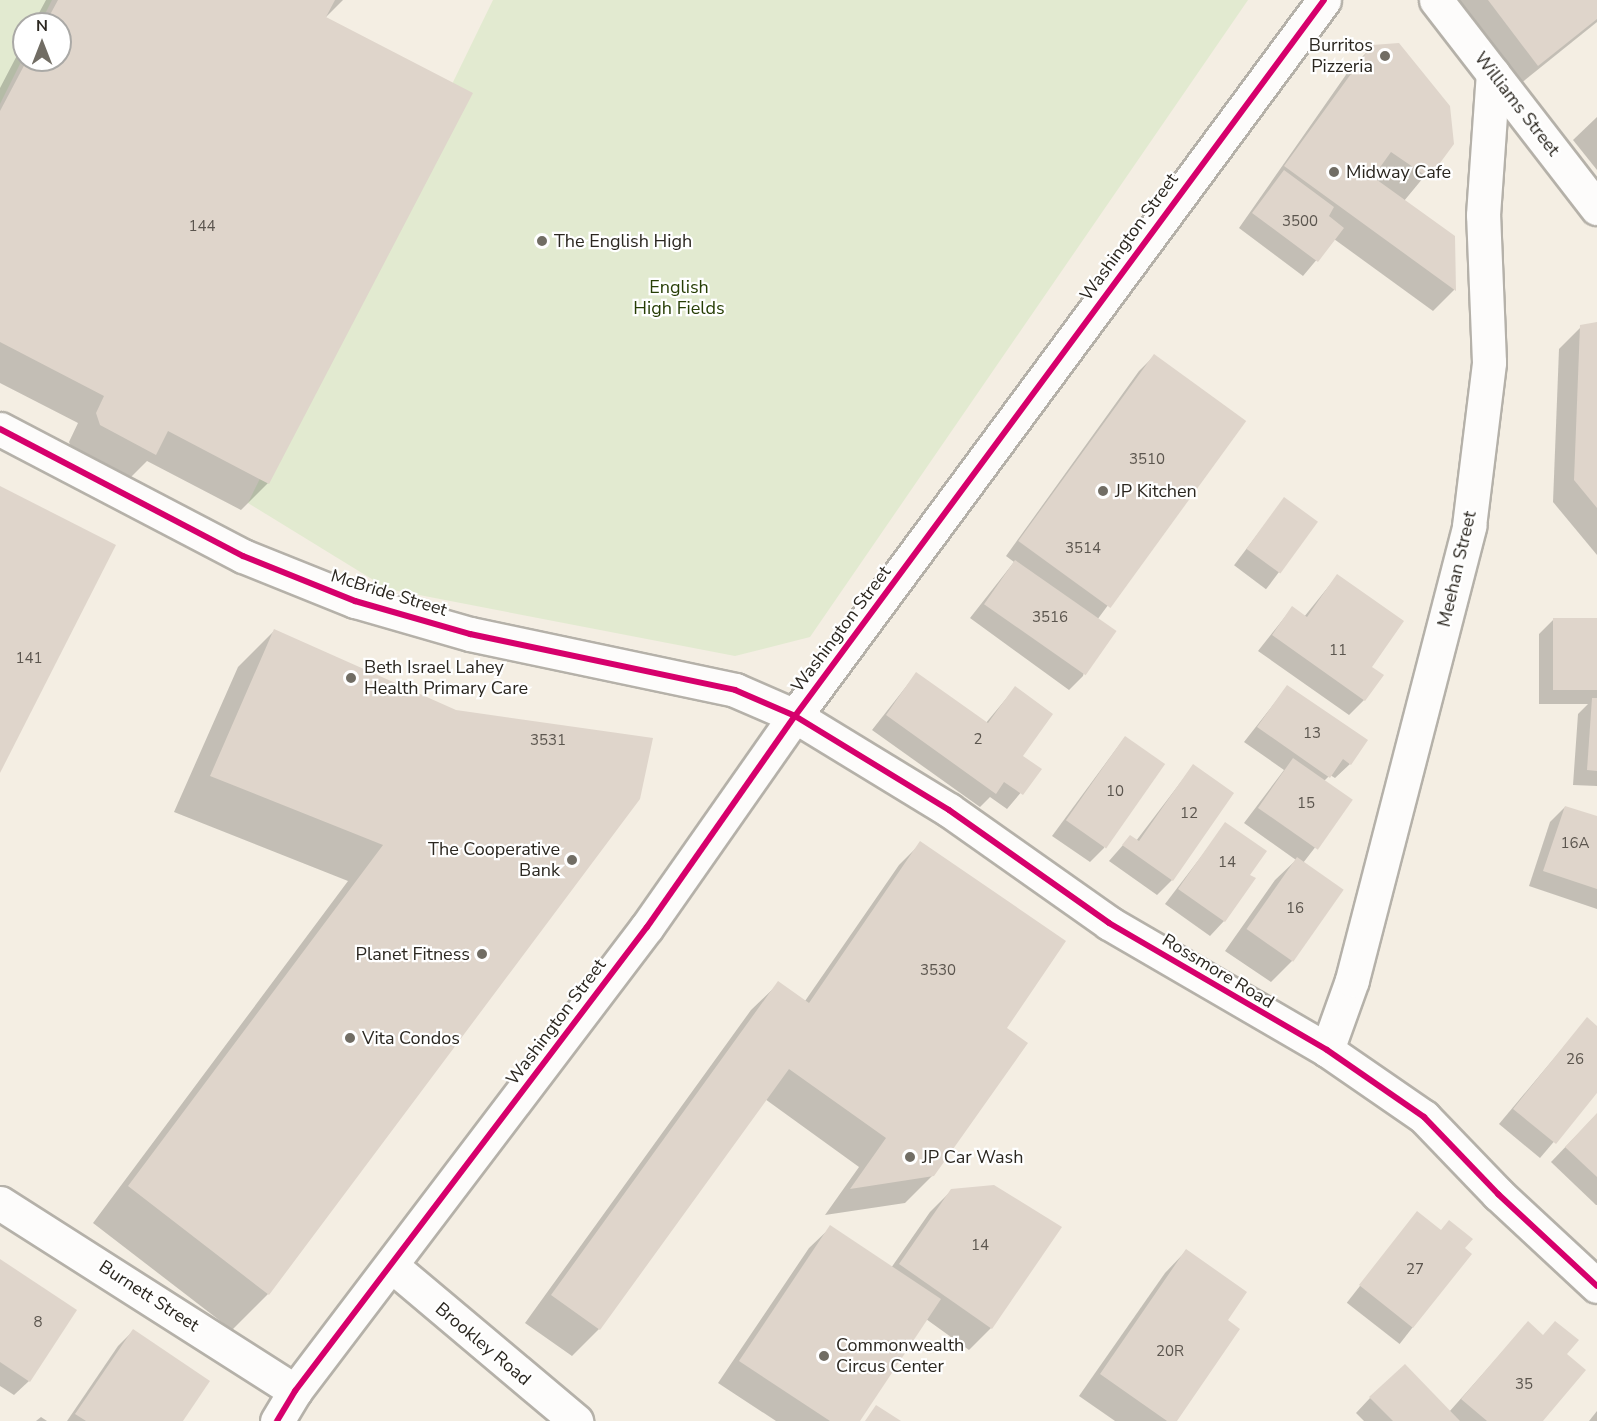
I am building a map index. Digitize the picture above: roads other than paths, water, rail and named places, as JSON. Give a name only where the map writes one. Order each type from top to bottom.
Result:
[{"type":"street","name":"Washington Street","points":[[277,1421],[295,1391],[647,927],[795,716],[1324,0]]},
{"type":"street","name":"Williams Street","points":[[1436,0],[1597,208]]},
{"type":"street","name":"Meehan Street","points":[[1327,1050],[1352,980],[1469,526],[1489,363],[1483,215],[1493,73]]},
{"type":"street","name":"McBride Street","points":[[0,429],[243,556],[355,602],[470,634],[735,690],[795,716]]},
{"type":"street","name":"Rossmore Road","points":[[795,716],[949,810],[1109,923],[1327,1050],[1425,1118],[1498,1194],[1597,1286]]},
{"type":"street","name":"Burnett Street","points":[[0,1203],[295,1391]]},
{"type":"street","name":"Brookley Road","points":[[392,1266],[576,1421]]},
{"type":"place","name":"Burritos Pizzeria","points":[[1385,56]]},
{"type":"place","name":"Midway Cafe","points":[[1334,172]]},
{"type":"place","name":"The English High","points":[[542,241]]},
{"type":"place","name":"JP Kitchen","points":[[1103,491]]},
{"type":"place","name":"Beth Israel Lahey Health Primary Care","points":[[351,678]]},
{"type":"place","name":"The Cooperative Bank","points":[[572,860]]},
{"type":"place","name":"Planet Fitness","points":[[482,954]]},
{"type":"place","name":"Vita Condos","points":[[350,1038]]},
{"type":"place","name":"JP Car Wash","points":[[910,1157]]},
{"type":"place","name":"Commonwealth Circus Center","points":[[824,1356]]},
{"type":"park label","name":"English High Fields","points":[[679,298]]}]
